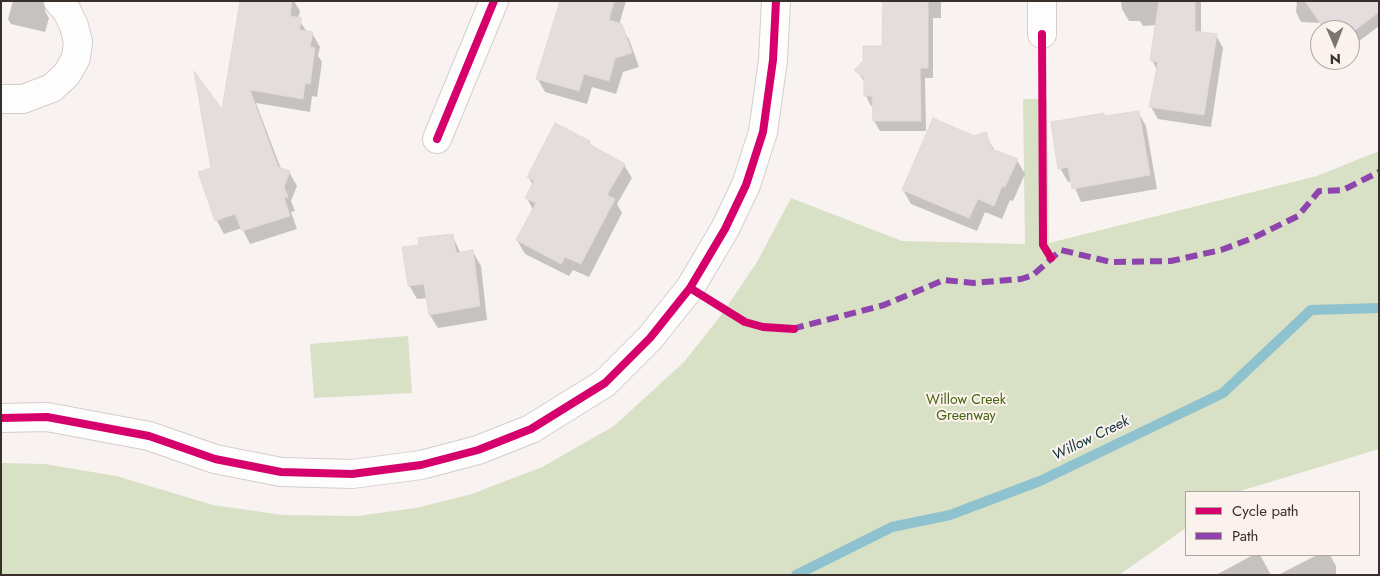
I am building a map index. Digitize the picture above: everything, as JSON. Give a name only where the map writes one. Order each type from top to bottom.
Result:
[{"type":"street","points":[[1,99],[23,99],[52,88],[67,74],[76,58],[78,42],[74,26],[67,11],[58,1]]},
{"type":"street","points":[[437,138],[494,1]]},
{"type":"street","points":[[1,418],[47,417],[149,436],[215,459],[281,472],[352,474],[421,465],[478,450],[531,429],[605,383],[650,338],[690,288],[725,229],[746,185],[763,132],[773,60],[776,1]]},
{"type":"street","points":[[1042,1],[1042,34]]},
{"type":"green space","name":"Willow Creek Greenway","points":[[1023,99],[1047,99],[1049,243],[1317,176],[1379,151],[1379,449],[1240,491],[1185,491],[1185,529],[1119,575],[1,575],[1,463],[45,464],[116,476],[213,505],[283,515],[357,516],[416,508],[472,494],[542,467],[614,426],[684,362],[722,314],[757,262],[791,198],[902,241],[1025,244]]},
{"type":"green space","points":[[408,336],[412,393],[314,398],[310,344]]},
{"type":"building","points":[[240,1],[292,1],[290,16],[302,18],[299,30],[313,32],[310,47],[315,48],[310,84],[305,83],[303,99],[250,90],[278,167],[290,171],[284,187],[288,197],[284,198],[290,216],[242,231],[235,214],[215,221],[198,172],[211,168],[194,71],[222,109]]},
{"type":"building","points":[[560,1],[614,1],[609,20],[622,24],[632,53],[615,58],[609,81],[584,74],[579,91],[536,79]]},
{"type":"building","points":[[883,1],[928,1],[928,68],[920,68],[921,121],[873,121],[872,96],[864,96],[864,78],[854,70],[863,61],[863,46],[882,46]]},
{"type":"building","points":[[1159,1],[1195,1],[1195,31],[1217,34],[1204,115],[1149,107],[1158,62],[1150,60]]},
{"type":"building","points":[[1305,1],[1379,1],[1379,12],[1360,26],[1360,20],[1318,20]]},
{"type":"building","points":[[1139,111],[1150,175],[1072,189],[1068,167],[1058,169],[1051,122],[1104,113],[1104,116]]},
{"type":"building","points":[[933,118],[974,136],[986,132],[992,149],[1018,159],[1005,187],[1002,186],[994,206],[978,199],[969,218],[902,190]]},
{"type":"building","points":[[555,123],[590,141],[589,144],[625,164],[607,195],[615,199],[581,264],[565,257],[561,264],[516,240],[536,203],[525,198],[534,181],[527,177]]},
{"type":"building","points":[[453,234],[456,253],[473,250],[480,306],[429,315],[424,284],[408,286],[402,247],[419,245],[418,238]]},
{"type":"waterway","name":"Willow Creek","points":[[796,575],[892,527],[950,515],[1040,481],[1223,393],[1311,310],[1379,308]]},
{"type":"marked path","points":[[792,329],[884,305],[944,280],[974,283],[1021,279],[1033,275],[1061,250],[1111,262],[1171,261],[1221,250],[1253,238],[1298,216],[1319,191],[1343,190],[1379,172]]},
{"type":"cycle path","points":[[437,139],[494,1]]},
{"type":"cycle path","points":[[1,418],[47,417],[149,436],[215,459],[281,472],[352,474],[421,465],[478,450],[531,429],[605,383],[650,338],[690,288],[725,229],[746,185],[763,132],[773,60],[776,1]]},
{"type":"cycle path","points":[[1042,34],[1043,245],[1051,258]]},
{"type":"cycle path","points":[[690,288],[745,322],[763,327],[794,329]]}]
